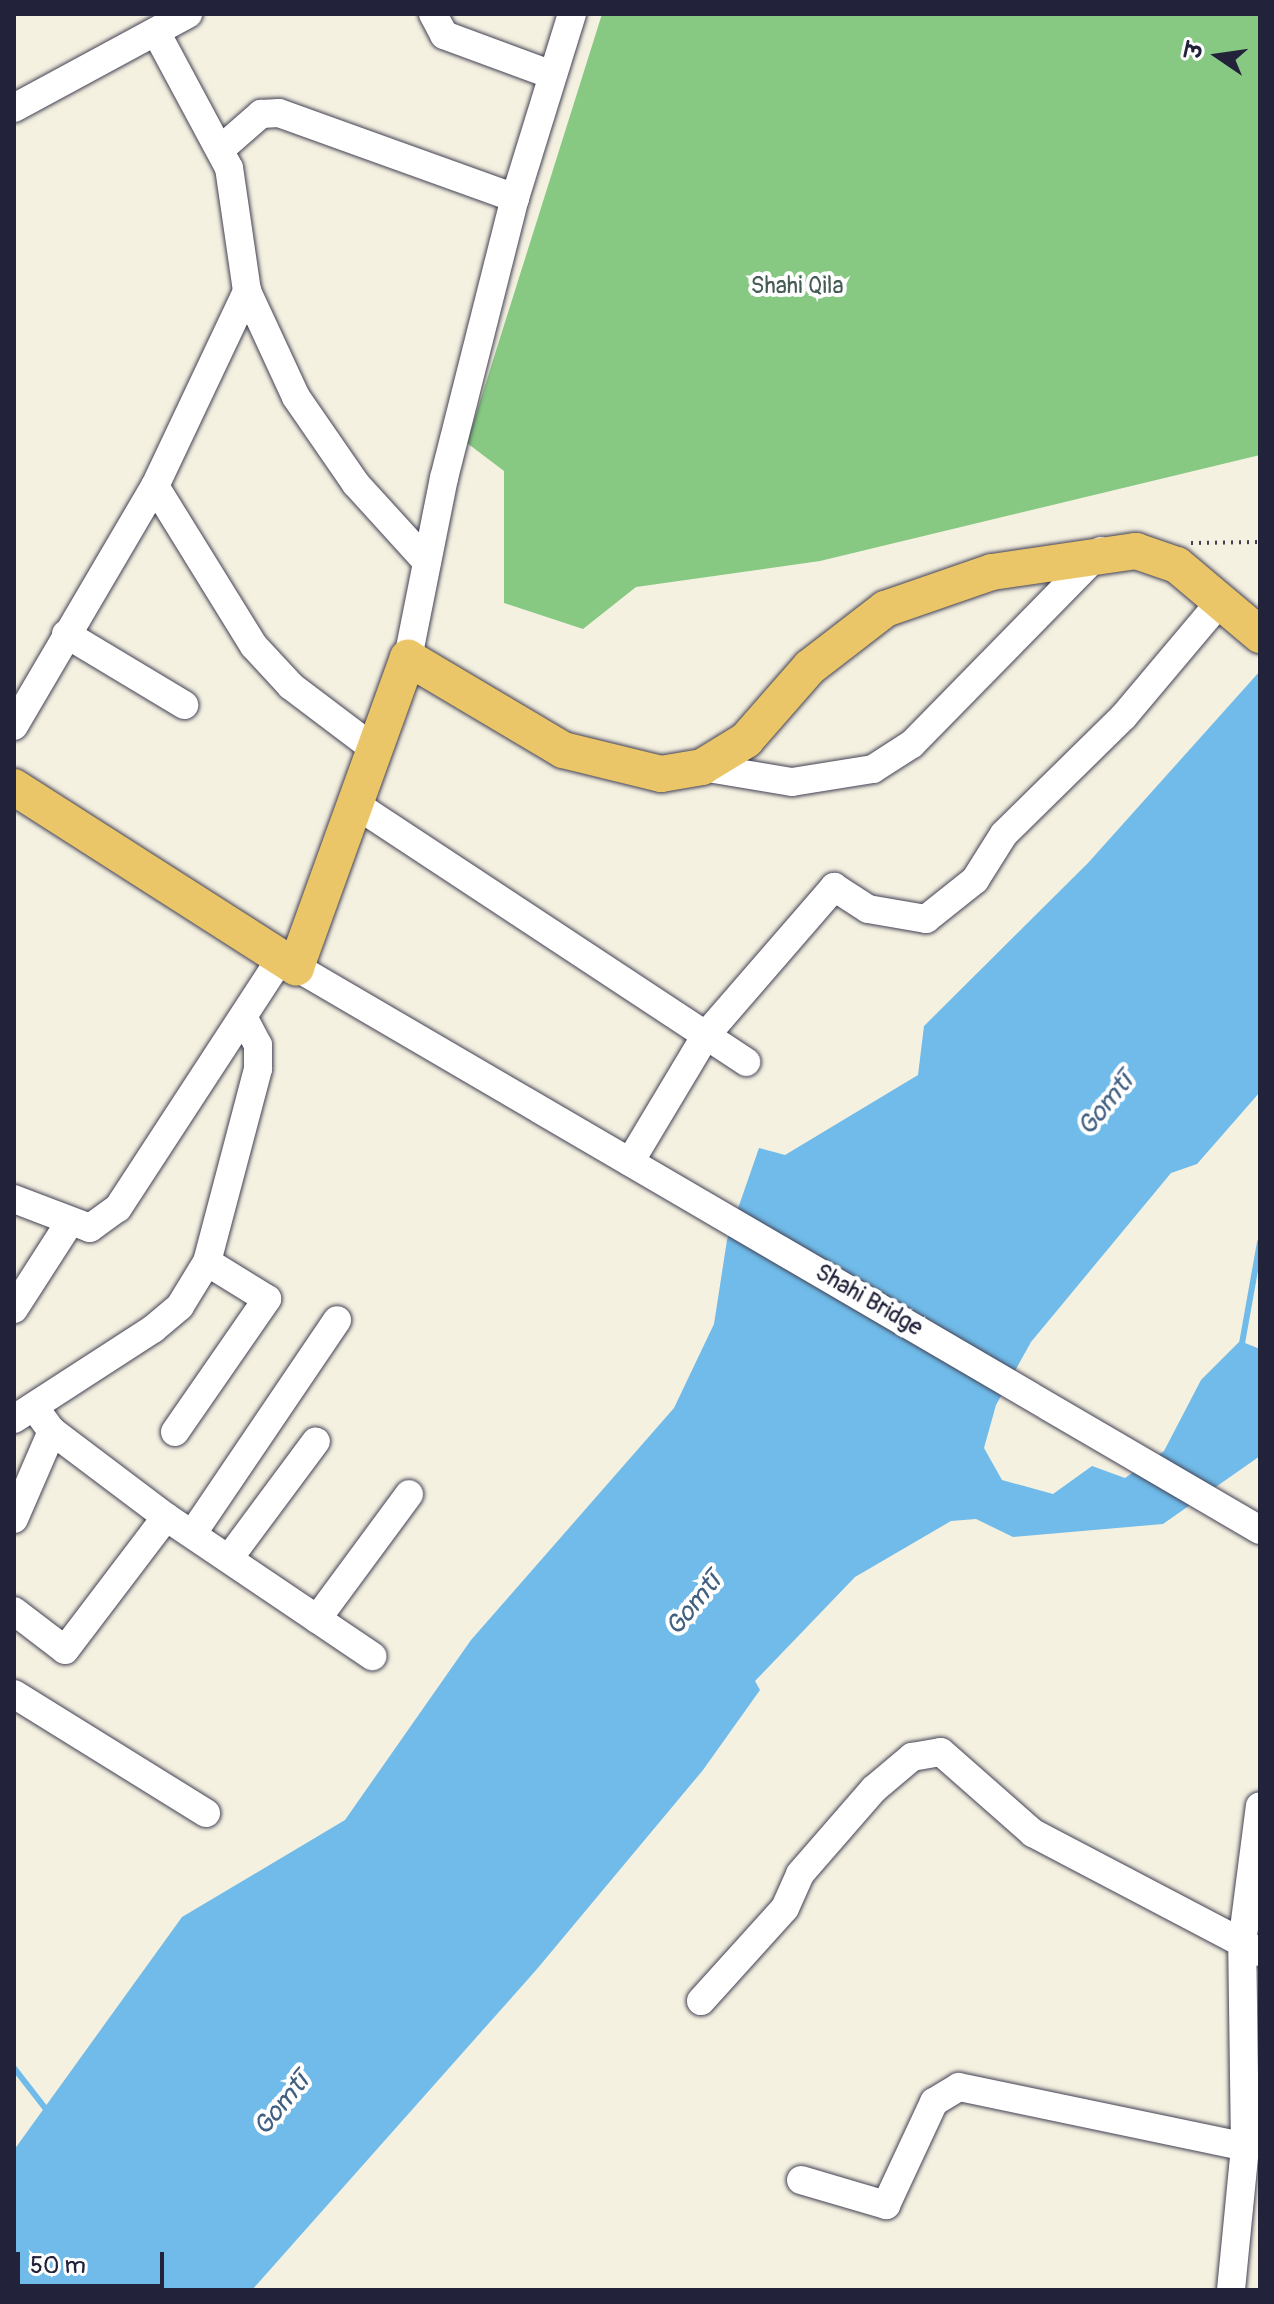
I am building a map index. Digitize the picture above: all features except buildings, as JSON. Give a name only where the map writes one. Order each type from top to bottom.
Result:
[{"type":"main road","points":[[14,787],[288,962],[358,806],[408,658],[563,750],[661,774],[702,767],[746,740],[810,667],[885,609],[992,572],[1101,551],[1166,561],[1256,631]]},
{"type":"street","points":[[14,108],[188,14]]},
{"type":"street","points":[[433,14],[444,35],[552,75]]},
{"type":"street","points":[[408,658],[427,562],[515,198],[572,14]]},
{"type":"street","points":[[156,32],[222,148],[247,291],[296,397],[356,484],[427,562]]},
{"type":"street","points":[[222,148],[261,114],[279,113],[515,198]]},
{"type":"street","points":[[14,726],[155,486],[247,291]]},
{"type":"street","points":[[155,486],[254,646],[291,686],[377,751]]},
{"type":"street","points":[[702,767],[792,782],[873,769],[912,744],[1101,551]]},
{"type":"street","points":[[630,1162],[706,1035],[834,887],[868,909],[926,919],[975,880],[1004,834],[1124,716],[1221,601]]},
{"type":"street","points":[[66,634],[184,705]]},
{"type":"street","points":[[358,806],[746,1062]]},
{"type":"street","points":[[14,1199],[68,1225],[90,1228],[118,1208],[288,962]]},
{"type":"street","name":"Shahi Bridge","points":[[288,962],[1260,1530]]},
{"type":"street","points":[[14,1519],[34,1419],[171,1313],[207,1262],[258,1069],[258,1045],[245,1021]]},
{"type":"street","points":[[14,1309],[68,1225]]},
{"type":"street","points":[[175,1432],[267,1299],[207,1262]]},
{"type":"street","points":[[193,1533],[337,1320]]},
{"type":"street","points":[[34,1419],[166,1517],[230,1557],[372,1656]]},
{"type":"street","points":[[230,1557],[316,1441]]},
{"type":"street","points":[[317,1619],[409,1494]]},
{"type":"street","points":[[14,1611],[65,1650],[166,1517]]},
{"type":"street","points":[[14,1694],[206,1813]]},
{"type":"street","points":[[701,2001],[785,1908],[800,1874],[874,1789],[912,1757],[928,1753],[953,1759],[1033,1833],[1251,1948]]},
{"type":"street","points":[[1231,2290],[1245,2147],[1251,1948],[1260,1806]]},
{"type":"street","points":[[801,2180],[886,2205],[934,2102],[959,2087],[1245,2147]]},
{"type":"path","points":[[1166,561],[1198,540],[1260,542]]},
{"type":"green space","name":"Shahi Qila","points":[[602,14],[1260,14],[1260,455],[820,561],[636,587],[583,629],[504,603],[504,471],[467,443]]},
{"type":"water","name":"Gomtī","points":[[1260,671],[1260,1092],[1197,1164],[1171,1173],[1031,1342],[996,1405],[984,1448],[1002,1480],[1053,1494],[1092,1466],[1125,1478],[1164,1451],[1201,1380],[1240,1341],[1260,1349],[1260,1456],[1163,1524],[1013,1537],[976,1519],[951,1521],[855,1577],[755,1681],[760,1690],[703,1770],[537,1969],[252,2290],[14,2290],[14,2150],[182,1917],[345,1820],[471,1640],[674,1408],[714,1324],[727,1240],[759,1148],[785,1155],[918,1075],[924,1026],[1088,863]]},
{"type":"waterway","points":[[1241,1349],[1260,1242]]},
{"type":"waterway","points":[[14,2068],[49,2113]]}]
